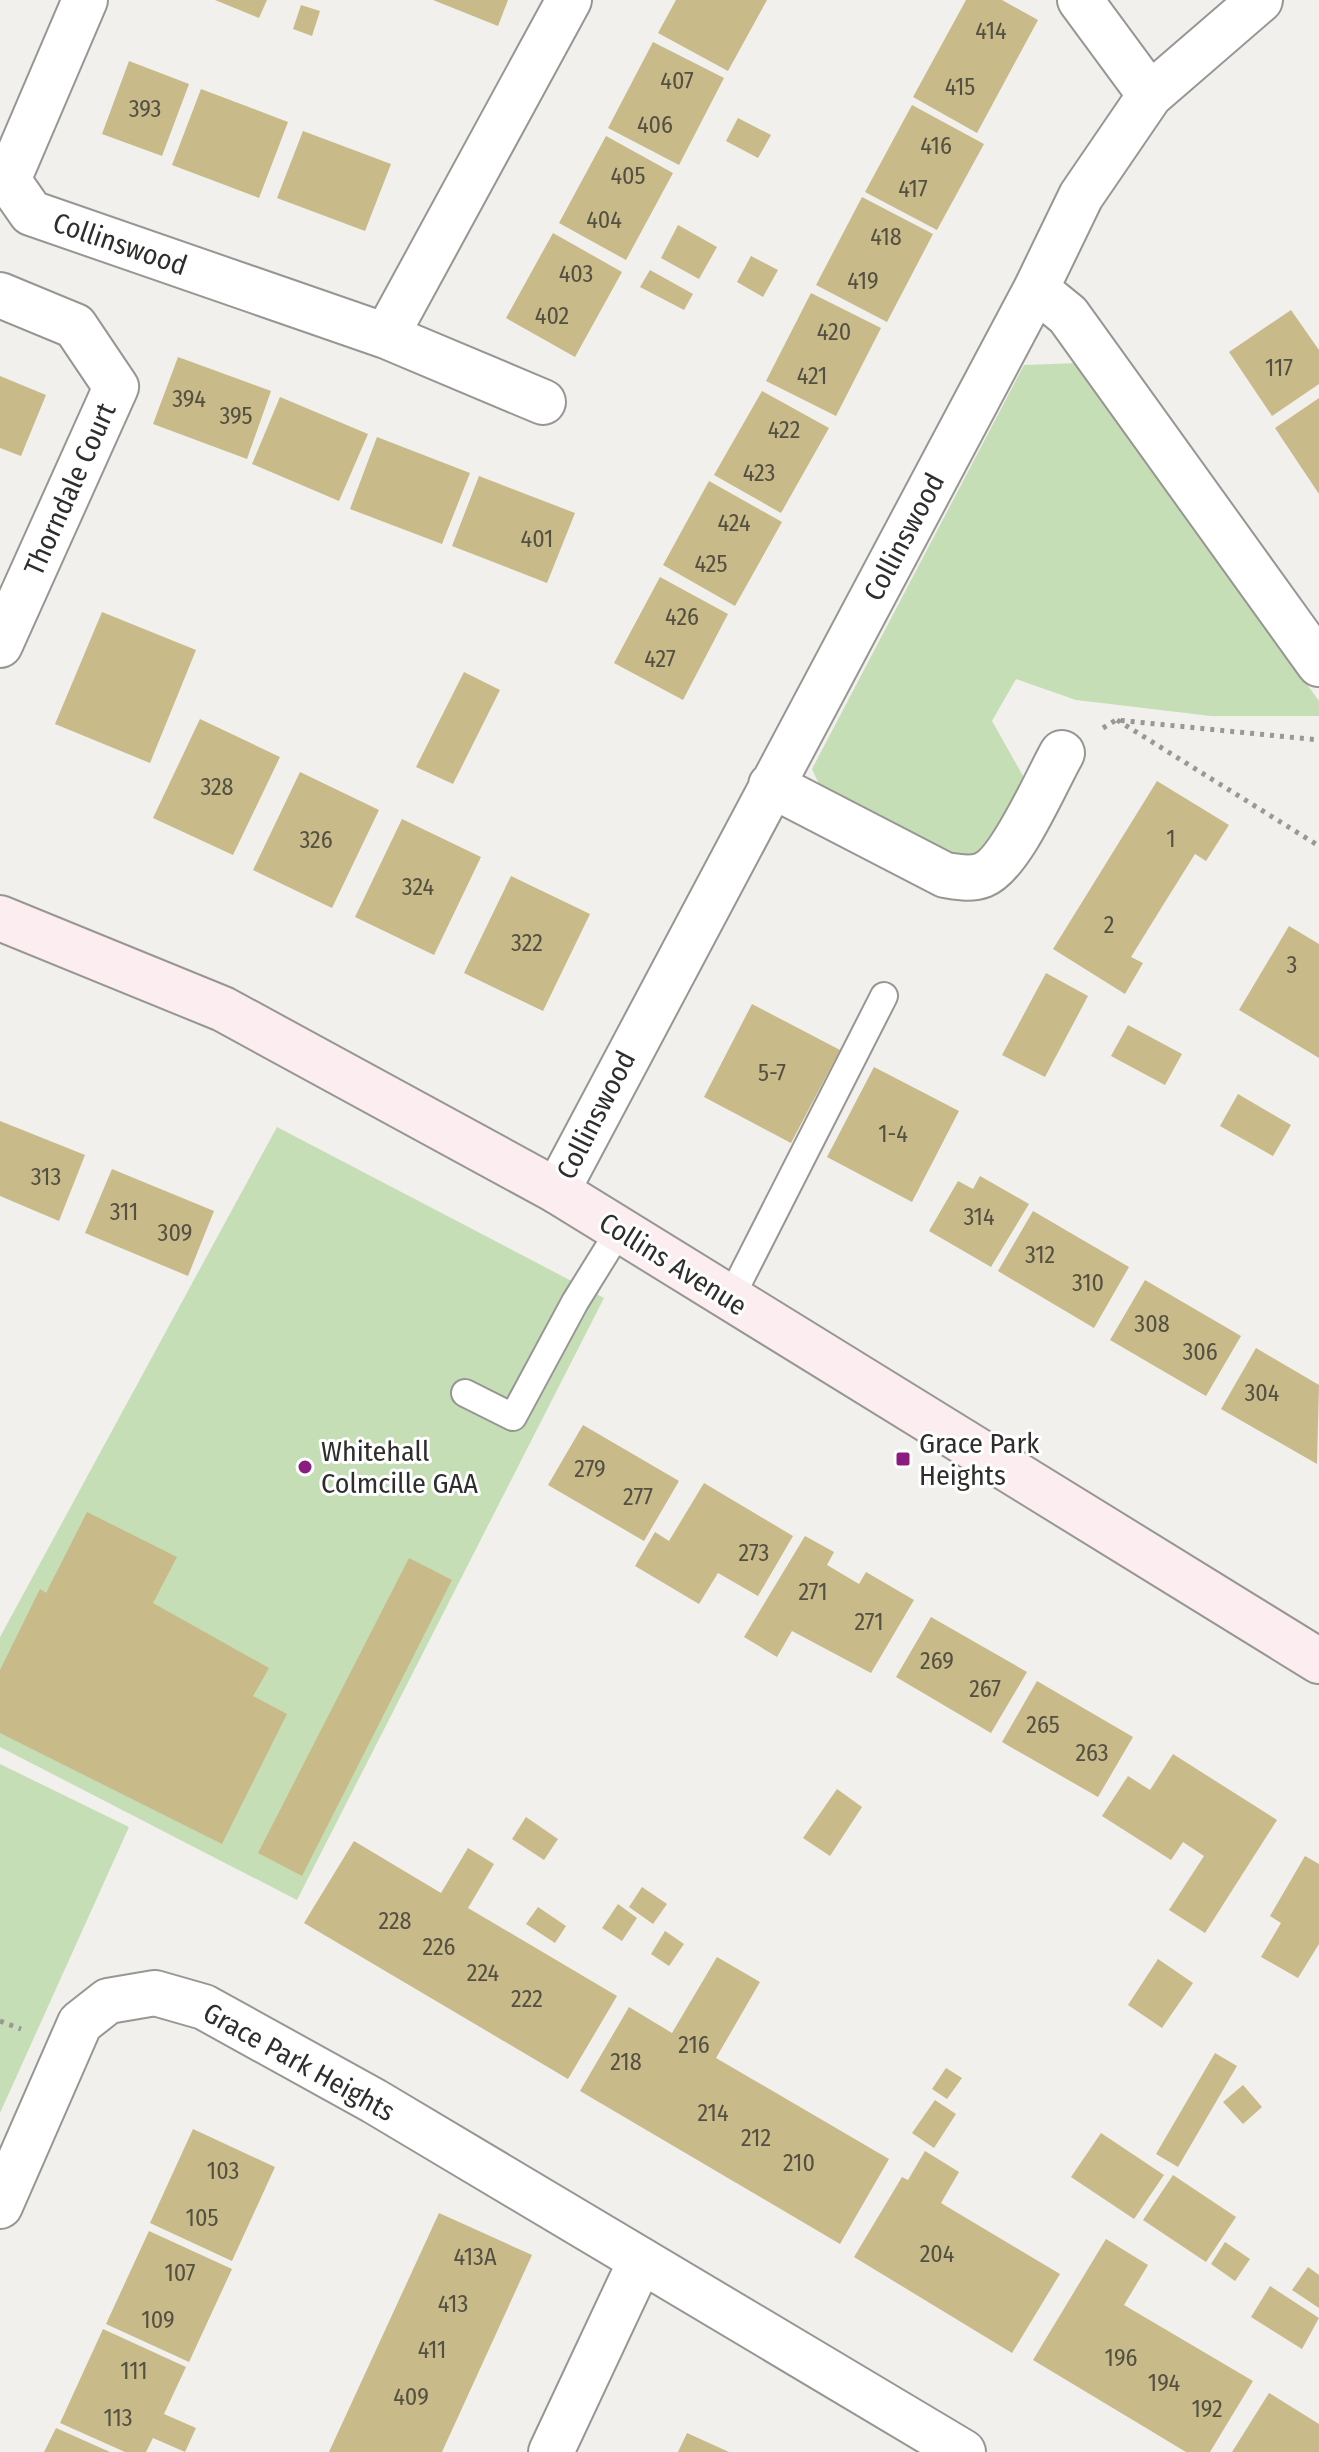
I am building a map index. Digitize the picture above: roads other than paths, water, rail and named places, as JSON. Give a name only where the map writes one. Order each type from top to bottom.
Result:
[{"type":"main road","name":"Collins Avenue","points":[[0,918],[223,1009],[557,1191],[1319,1661]]},
{"type":"street","name":"Collinswood","points":[[85,0],[8,180],[31,213],[386,336],[543,402]]},
{"type":"street","points":[[386,336],[569,0]]},
{"type":"street","points":[[1080,0],[1150,95]]},
{"type":"street","name":"Collinswood","points":[[557,1191],[1036,289],[1081,196],[1150,95],[1260,0]]},
{"type":"street","points":[[1036,289],[1068,315],[1319,664]]},
{"type":"street","name":"Thorndale Court","points":[[0,295],[75,326],[116,387],[0,645]]},
{"type":"street","points":[[771,785],[945,875],[965,878],[984,875],[1001,861],[1062,753]]},
{"type":"street","name":"Grace Park Heights","points":[[0,2206],[80,2023],[108,2001],[155,1993],[204,2007],[374,2101],[963,2452]]},
{"type":"street","points":[[551,2452],[641,2260]]},
{"type":"lane","points":[[730,1299],[884,996]]},
{"type":"lane","points":[[465,1393],[513,1417],[575,1302],[619,1231]]},
{"type":"place","name":"Grace Park Heights","points":[[903,1459]]},
{"type":"place","name":"Whitehall Colmcille GAA","points":[[305,1467]]}]
